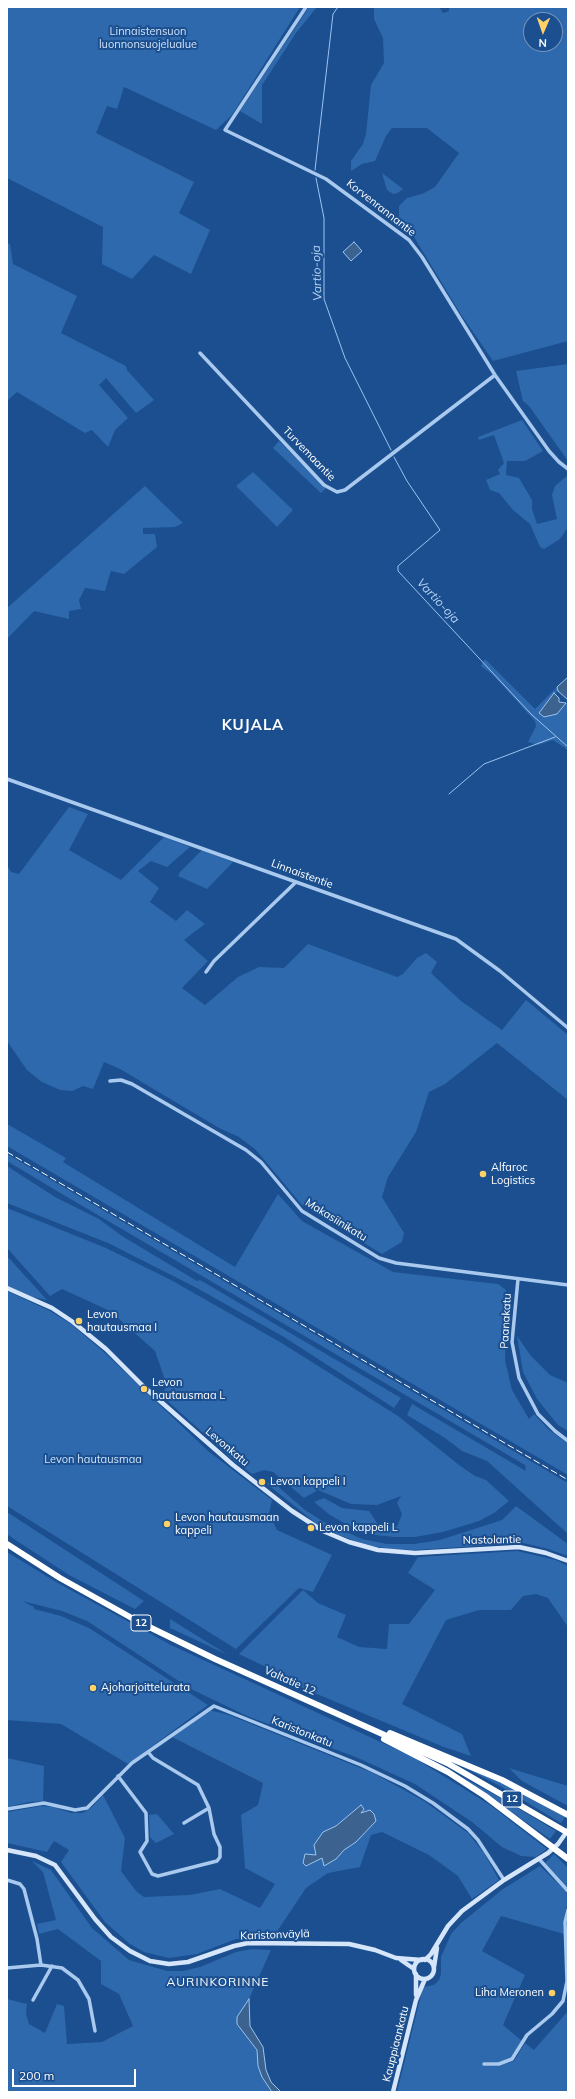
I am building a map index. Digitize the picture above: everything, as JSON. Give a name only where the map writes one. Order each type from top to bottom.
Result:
[{"type":"highway","name":"Valtatie 12","points":[[7,1544],[60,1578],[139,1622],[215,1659],[464,1772],[568,1831]]},
{"type":"highway","name":"12","points":[[314,1703],[502,1780],[565,1813]]},
{"type":"highway","name":"12","points":[[314,1703],[448,1772],[498,1805],[568,1859]]},
{"type":"highway","points":[[558,1852],[568,1862]]},
{"type":"street","name":"Korvenrannantie","points":[[306,7],[232,116],[225,130],[326,179],[409,240],[422,257],[495,375],[550,451],[568,468]]},
{"type":"street","name":"Turvemaantie","points":[[200,353],[324,485],[337,492],[345,490],[495,375]]},
{"type":"street","name":"Linnaistentie","points":[[7,779],[456,939],[500,971],[568,1028]]},
{"type":"street","points":[[206,972],[214,961],[296,882]]},
{"type":"street","name":"Makasiinikatu","points":[[110,1081],[121,1080],[132,1084],[246,1150],[261,1162],[302,1211],[379,1258],[396,1263],[568,1285]]},
{"type":"street","name":"Paanakatu","points":[[518,1279],[512,1342],[519,1378],[538,1414],[555,1431],[568,1441]]},
{"type":"street","name":"Levonkatu","points":[[7,1288],[52,1308],[73,1322],[101,1345],[205,1441],[292,1511],[323,1530],[349,1542],[378,1550],[415,1553]]},
{"type":"street","name":"Nastolantie","points":[[415,1553],[519,1547],[546,1553],[568,1561]]},
{"type":"street","name":"Karistonkatu","points":[[7,1810],[44,1803],[81,1810],[92,1804],[118,1776],[148,1752],[214,1706],[360,1765],[412,1790],[456,1819],[468,1830],[478,1840],[504,1880]]},
{"type":"street","points":[[118,1776],[146,1813],[147,1842],[140,1852],[150,1872],[155,1876],[217,1861],[221,1853],[213,1828],[209,1808],[198,1785],[153,1758],[148,1752]]},
{"type":"street","points":[[184,1823],[209,1808]]},
{"type":"street","points":[[414,1969],[417,1963],[430,1956],[454,1918],[504,1880],[539,1859],[558,1844],[568,1831]]},
{"type":"street","name":"Karistonväylä","points":[[7,1850],[36,1856],[55,1865],[95,1919],[111,1937],[130,1952],[150,1961],[169,1964],[188,1962],[234,1946],[248,1943],[349,1944],[366,1947],[396,1958],[423,1960]]},
{"type":"street","points":[[539,1859],[568,1891]]},
{"type":"street","points":[[7,1880],[20,1884],[24,1889],[37,1939],[41,1964]]},
{"type":"street","points":[[484,2064],[499,2064],[512,2059],[527,2035],[552,2014],[564,2001],[567,1981],[565,1922],[568,1910]]},
{"type":"street","points":[[396,1958],[414,1969],[416,1974],[425,1979],[431,1976],[438,1943]]},
{"type":"street","points":[[423,1960],[430,1962],[434,1967]]},
{"type":"street","points":[[7,1968],[41,1964],[52,1966],[70,1973],[84,1988],[89,1999],[95,2031]]},
{"type":"street","points":[[34,2000],[52,1966]]},
{"type":"street","name":"Kauppiaankatu","points":[[416,1974],[416,2000]]},
{"type":"street","name":"Kauppiaankatu","points":[[393,2092],[416,2000],[425,1979]]},
{"type":"green space","name":"Linnaistensuon luonnonsuojelualue","points":[[7,7],[300,7],[232,115],[216,130],[124,87],[117,109],[107,106],[96,133],[194,182],[179,213],[210,230],[191,274],[154,255],[132,279],[102,264],[103,227],[7,178]]},
{"type":"green space","points":[[309,7],[317,7],[296,33],[262,85],[262,124],[240,111]]},
{"type":"green space","points":[[374,7],[439,7],[443,13],[449,11],[449,7],[568,7],[568,341],[493,361],[460,313],[414,237],[397,227],[399,220],[399,206],[407,198],[422,194],[435,187],[459,153],[427,128],[392,128],[386,136],[375,161],[362,164],[351,171],[351,161],[363,144],[366,134],[371,85],[384,63],[383,38],[374,19]]},
{"type":"green space","points":[[382,173],[403,189],[398,193],[393,194],[387,190]]},
{"type":"green space","points":[[7,243],[10,244],[13,264],[77,296],[61,333],[126,366],[127,370],[154,400],[136,413],[106,378],[99,385],[128,418],[115,430],[108,447],[92,430],[85,433],[17,392],[7,401]]},
{"type":"green space","points":[[568,364],[568,461],[529,406],[523,401],[516,371]]},
{"type":"green space","points":[[522,420],[543,451],[525,461],[507,461],[506,475],[519,478],[532,500],[532,509],[537,524],[557,519],[552,495],[555,486],[568,475],[568,527],[560,539],[544,549],[540,547],[530,524],[513,510],[499,493],[490,490],[486,480],[500,474],[498,470],[504,463],[494,435],[479,440],[478,437]]},
{"type":"green space","points":[[279,441],[326,488],[321,493],[273,448]]},
{"type":"green space","points":[[253,472],[293,510],[277,527],[236,486]]},
{"type":"green space","points":[[145,486],[183,523],[175,527],[143,528],[143,534],[155,534],[157,547],[124,574],[111,571],[105,591],[85,588],[79,600],[81,609],[69,611],[69,619],[34,611],[7,639],[7,608]]},
{"type":"green space","points":[[485,659],[535,709],[557,687],[558,691],[549,701],[557,714],[568,701],[568,750],[553,740],[538,745],[528,742],[536,726],[535,721],[492,674],[481,666]]},
{"type":"green space","points":[[69,807],[88,814],[69,850],[121,880],[164,837],[190,847],[167,867],[151,861],[138,871],[159,888],[150,902],[176,921],[187,910],[205,924],[184,940],[208,961],[182,988],[205,1005],[238,977],[259,967],[284,968],[308,944],[397,977],[403,974],[417,958],[426,953],[437,962],[431,973],[461,1001],[502,1030],[526,1000],[568,1035],[568,1100],[497,1043],[445,1084],[429,1092],[416,1132],[388,1177],[382,1197],[404,1233],[402,1242],[382,1254],[302,1205],[256,1150],[239,1137],[219,1128],[120,1069],[104,1062],[93,1089],[83,1086],[72,1091],[60,1090],[42,1082],[27,1070],[7,1041],[7,865],[11,872],[19,874]]},
{"type":"green space","points":[[202,850],[233,862],[207,889],[178,876],[180,872]]},
{"type":"green space","points":[[7,1124],[66,1158],[63,1162],[235,1267],[278,1194],[302,1221],[393,1272],[498,1284],[506,1290],[505,1360],[512,1390],[529,1419],[534,1414],[548,1429],[568,1444],[568,1475],[7,1146]]},
{"type":"green space","points":[[7,1154],[568,1483],[568,1534],[487,1461],[462,1451],[445,1438],[407,1415],[412,1404],[526,1471],[525,1465],[7,1161]]},
{"type":"green space","points":[[7,1166],[55,1197],[99,1219],[122,1236],[197,1281],[200,1280],[401,1398],[394,1408],[284,1337],[195,1287],[108,1243],[7,1203]]},
{"type":"green space","points":[[7,1208],[106,1248],[171,1280],[280,1342],[398,1416],[459,1465],[475,1476],[486,1480],[509,1501],[494,1513],[479,1521],[443,1532],[415,1537],[394,1537],[375,1535],[353,1528],[330,1515],[314,1502],[324,1498],[342,1508],[369,1511],[379,1526],[397,1527],[402,1514],[397,1503],[401,1496],[377,1505],[351,1504],[318,1490],[304,1498],[273,1472],[264,1470],[252,1474],[231,1458],[161,1395],[167,1386],[155,1351],[110,1311],[62,1289],[50,1296],[7,1248]]},
{"type":"green space","points":[[7,1256],[47,1300],[33,1297],[7,1286]]},
{"type":"green space","name":"Levon hautausmaa","points":[[7,1291],[50,1311],[71,1324],[105,1353],[208,1451],[272,1500],[269,1513],[277,1530],[332,1555],[313,1592],[299,1588],[236,1649],[7,1506]]},
{"type":"green space","points":[[517,1336],[531,1356],[550,1375],[568,1383],[568,1431],[558,1425],[537,1399],[523,1372]]},
{"type":"green space","points":[[270,1482],[274,1483],[305,1510],[324,1522],[362,1539],[387,1544],[414,1544],[440,1540],[502,1520],[516,1506],[568,1544],[568,1556],[545,1548],[523,1543],[415,1550],[388,1549],[363,1544],[339,1535],[317,1524],[267,1484]]},
{"type":"green space","points":[[7,1512],[144,1601],[135,1609],[69,1575],[7,1534]]},
{"type":"green space","points":[[517,1551],[556,1560],[568,1566],[568,1627],[548,1598],[536,1594],[523,1596],[511,1610],[479,1610],[446,1620],[402,1704],[462,1734],[471,1756],[444,1747],[288,1682],[266,1667],[239,1654],[303,1590],[318,1603],[346,1615],[337,1637],[359,1647],[387,1649],[389,1624],[409,1624],[435,1590],[408,1573],[418,1557]]},
{"type":"green space","points":[[7,1552],[56,1582],[171,1645],[413,1757],[490,1805],[547,1849],[536,1857],[521,1856],[502,1847],[472,1822],[415,1784],[358,1758],[247,1716],[191,1689],[87,1621],[62,1611],[22,1601],[34,1607],[34,1609],[61,1616],[89,1628],[208,1705],[128,1764],[61,1724],[7,1720]]},
{"type":"green space","points":[[170,1619],[228,1655],[170,1628]]},
{"type":"green space","points":[[209,1710],[229,1715],[373,1773],[424,1801],[468,1833],[484,1853],[499,1880],[472,1899],[458,1876],[429,1855],[382,1832],[371,1835],[360,1867],[328,1873],[306,1888],[274,1936],[236,1939],[197,1954],[169,1958],[144,1952],[130,1944],[105,1922],[61,1862],[69,1850],[54,1841],[47,1852],[7,1843],[7,1812],[41,1806],[54,1807],[71,1813],[83,1813],[92,1807],[103,1795],[125,1838],[121,1871],[136,1891],[144,1897],[190,1895],[220,1889],[260,1908],[275,1884],[245,1868],[241,1815],[258,1805],[263,1783],[172,1737]]},
{"type":"green space","points":[[7,1758],[44,1766],[43,1801],[29,1802],[7,1807]]},
{"type":"green space","points":[[457,1764],[513,1787],[565,1817],[561,1823],[500,1786]]},
{"type":"green space","points":[[509,1768],[568,1786],[568,1806],[522,1781]]},
{"type":"green space","points":[[460,1776],[499,1797],[556,1831],[550,1839]]},
{"type":"green space","points":[[157,1814],[174,1834],[156,1843],[150,1837],[149,1815]]},
{"type":"green space","points":[[554,1854],[568,1868],[568,1888],[545,1863]]},
{"type":"green space","points":[[32,1861],[51,1870],[92,1928],[129,1960],[167,1971],[183,1971],[200,1967],[236,1952],[252,1949],[271,1950],[249,1999],[237,2017],[237,2024],[257,2050],[258,2066],[262,2077],[272,2092],[7,2092],[7,1999],[27,2004],[26,2014],[29,2024],[45,2033],[57,2004],[64,2006],[67,2044],[102,2042],[133,2026],[119,1994],[101,1984],[101,1961],[58,1929],[39,1934],[37,1924],[56,1920],[43,1872]]},
{"type":"green space","points":[[540,1866],[566,1891],[568,1901],[563,1922],[564,1934],[501,1916],[482,1951],[525,1975],[503,2025],[522,2041],[511,2057],[499,2063],[484,2062],[483,2065],[500,2066],[514,2061],[525,2043],[534,2050],[568,2011],[568,2092],[397,2092],[423,1987],[434,1985],[439,1980],[441,1974],[441,1957],[451,1934],[461,1923],[503,1889]]},
{"type":"shaded area","points":[[354,242],[362,251],[351,261],[343,252]]},
{"type":"shaded area","points":[[568,677],[568,700],[558,691],[557,687]]},
{"type":"shaded area","points":[[554,693],[559,698],[559,702],[566,703],[557,714],[544,717],[539,713]]},
{"type":"shaded area","points":[[361,1805],[364,1809],[361,1813],[370,1810],[374,1814],[376,1821],[356,1842],[344,1850],[336,1859],[324,1866],[322,1858],[306,1866],[303,1863],[305,1854],[316,1855],[314,1845],[323,1832],[336,1826]]},
{"type":"shaded area","points":[[249,1999],[250,2026],[263,2047],[266,2070],[271,2082],[281,2092],[272,2092],[262,2077],[258,2066],[257,2050],[237,2024],[237,2017]]},
{"type":"waterway","name":"Vartio-oja","points":[[315,170],[333,14],[338,7]]},
{"type":"waterway","name":"Vartio-oja","points":[[316,178],[324,218],[324,299],[345,358],[391,450]]},
{"type":"waterway","name":"Vartio-oja","points":[[394,457],[407,481],[440,530],[398,566],[398,571],[531,714],[568,747]]},
{"type":"waterway","points":[[449,794],[484,764],[555,737]]},
{"type":"railway","points":[[7,1152],[568,1480]]},
{"type":"place","name":"Alfaroc Logistics","points":[[483,1174]]},
{"type":"place","name":"Levon hautausmaa I","points":[[79,1321]]},
{"type":"place","name":"Levon hautausmaa L","points":[[144,1389]]},
{"type":"place","name":"Levon kappeli I","points":[[262,1482]]},
{"type":"place","name":"Levon hautausmaan kappeli","points":[[167,1524]]},
{"type":"place","name":"Levon kappeli L","points":[[311,1528]]},
{"type":"place","name":"Ajoharjoittelurata","points":[[93,1688]]},
{"type":"place","name":"Liha Meronen","points":[[552,1993]]},
{"type":"district","name":"KUJALA","points":[[253,725]]},
{"type":"district","name":"AURINKORINNE","points":[[218,1982]]}]
